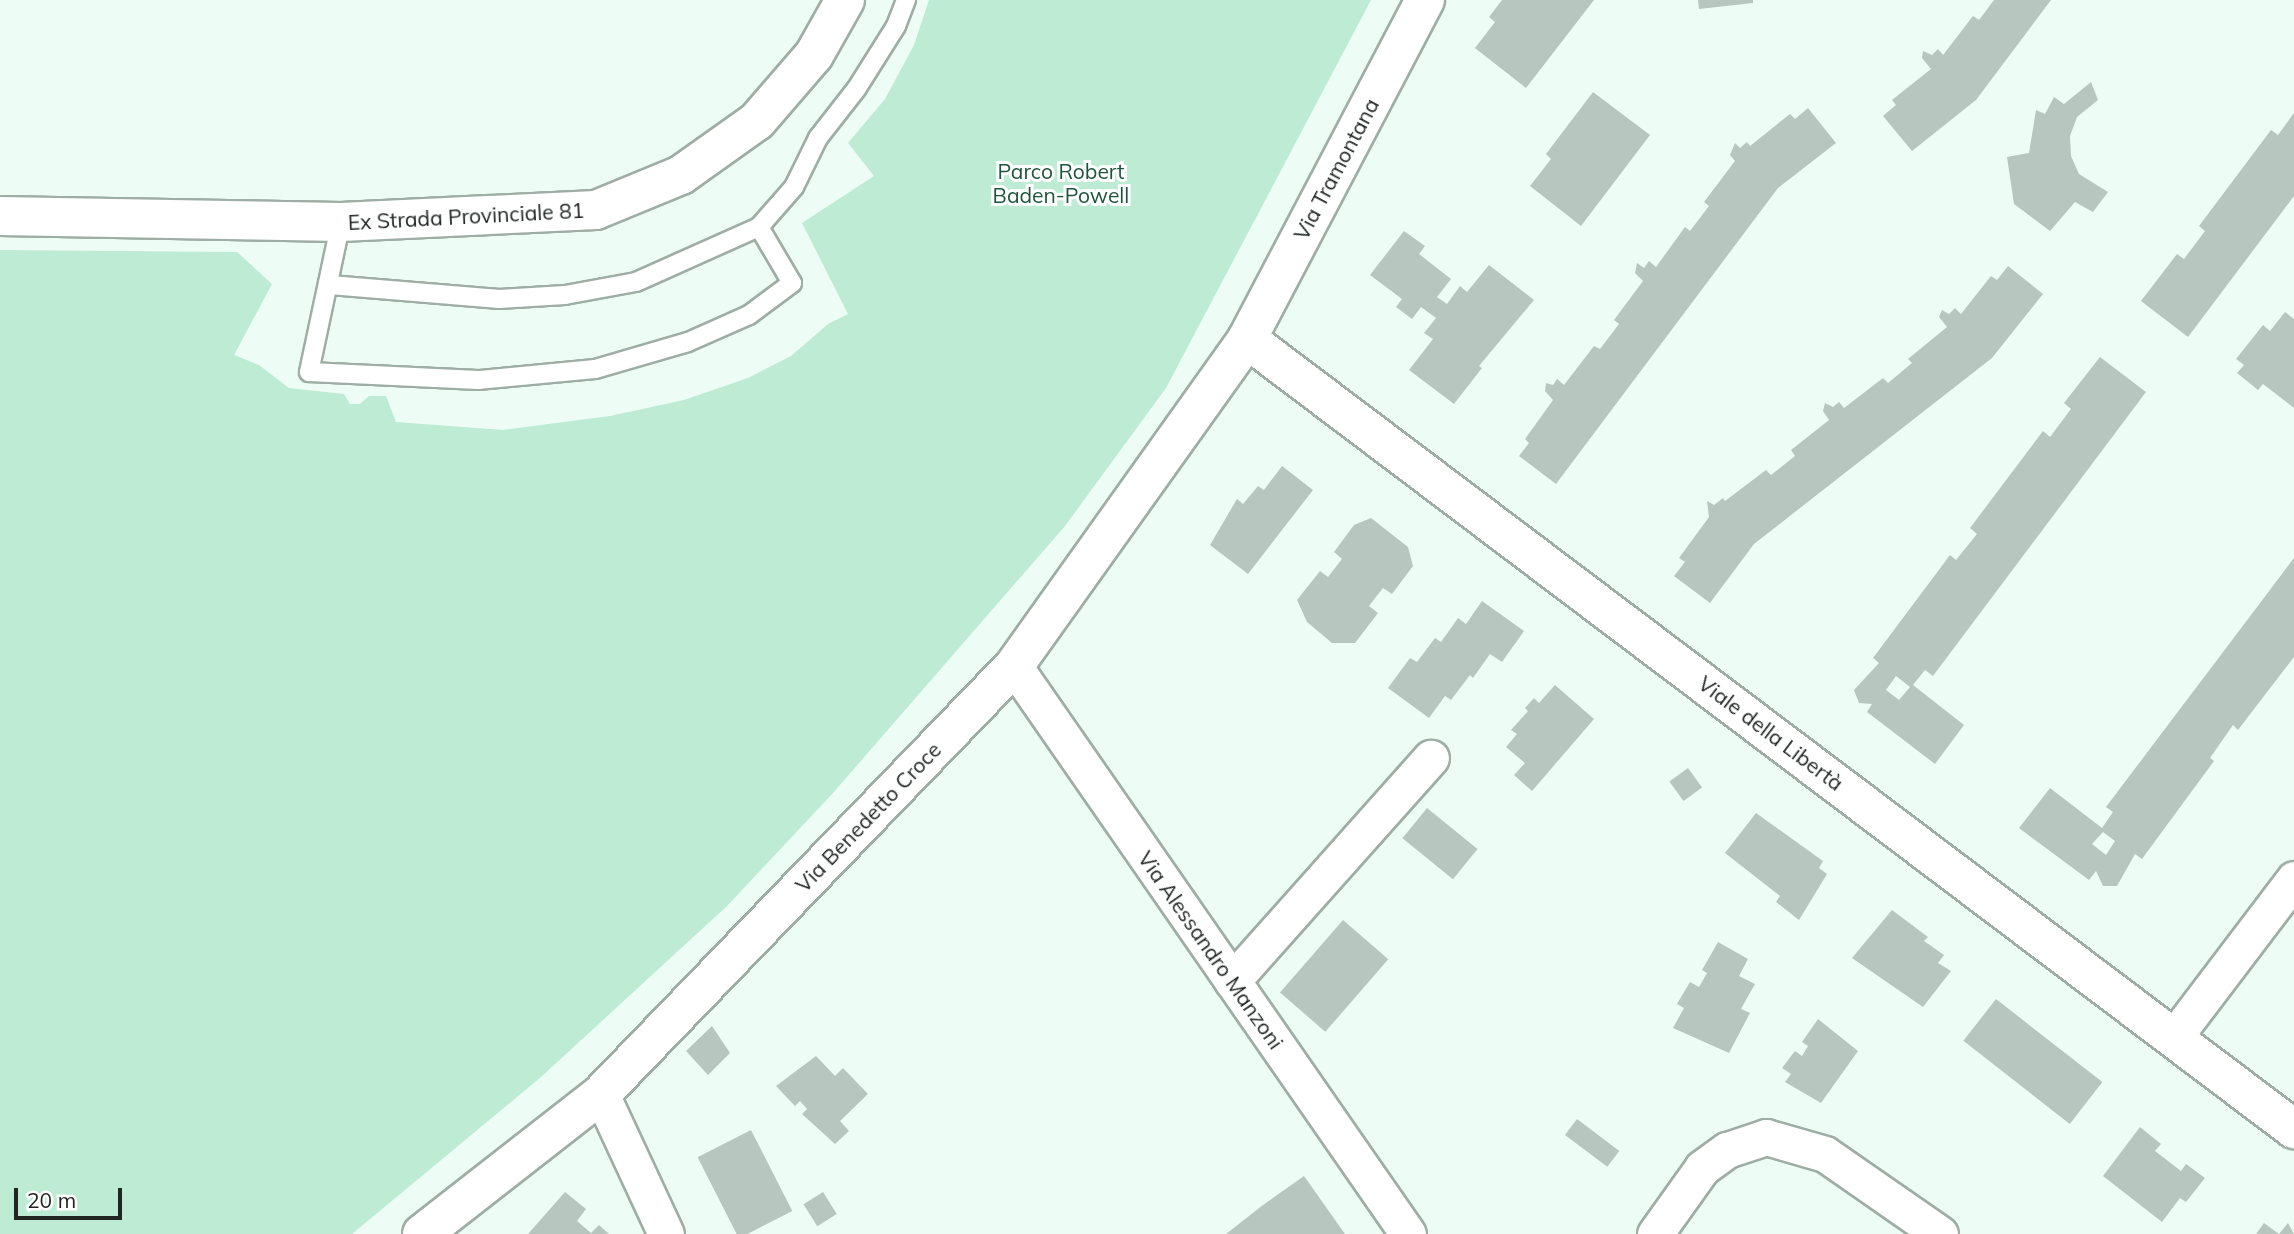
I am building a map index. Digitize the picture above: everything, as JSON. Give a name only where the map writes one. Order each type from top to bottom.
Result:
[{"type":"street","name":"Ex Strada Provinciale 81","points":[[0,216],[341,222],[596,210],[640,195],[681,175],[757,121],[814,55],[845,0]]},
{"type":"street","name":"Via Tramontana","points":[[1247,339],[1425,0]]},
{"type":"street","name":"Via Benedetto Croce","points":[[422,1234],[601,1094],[1014,666],[1247,339]]},
{"type":"street","name":"Viale della Libertà","points":[[1247,339],[2175,1036],[2294,1129]]},
{"type":"street","name":"Via Alessandro Manzoni","points":[[1014,666],[1408,1234]]},
{"type":"street","points":[[1232,981],[1431,758]]},
{"type":"street","points":[[2175,1036],[2294,878]]},
{"type":"street","points":[[601,1094],[666,1234]]},
{"type":"street","points":[[1655,1234],[1702,1168],[1727,1150],[1766,1137],[1825,1154],[1940,1234]]},
{"type":"lane","points":[[330,285],[499,299],[565,295],[636,282],[760,227],[794,187],[818,138],[857,88],[896,26],[906,0]]},
{"type":"lane","points":[[341,222],[330,285],[309,372],[478,380],[542,377],[595,369],[688,342],[749,315],[782,295],[792,283],[760,227]]},
{"type":"green space","name":"Parco Robert Baden-Powell","points":[[929,0],[1371,0],[1166,388],[1065,526],[833,793],[727,906],[541,1077],[352,1234],[0,1234],[0,250],[237,252],[272,284],[234,355],[259,365],[289,388],[344,394],[350,404],[360,404],[369,396],[386,396],[396,422],[503,430],[610,416],[684,400],[748,378],[791,356],[828,324],[848,314],[802,223],[874,176],[848,143],[885,99],[914,45]]},
{"type":"building","points":[[1502,0],[1594,0],[1526,88],[1475,48],[1495,22],[1489,17]]},
{"type":"building","points":[[1698,0],[1753,0],[1753,3],[1699,9]]},
{"type":"building","points":[[1994,0],[2051,0],[1976,100],[1912,151],[1883,116],[1896,105],[1892,100],[1931,69],[1922,58],[1923,51],[1932,55],[1938,49],[1943,55],[1973,16],[1979,20]]},
{"type":"building","points":[[2091,82],[2098,100],[2077,117],[2070,136],[2071,156],[2079,174],[2108,192],[2093,212],[2075,202],[2050,231],[2014,204],[2007,157],[2029,153],[2036,110],[2045,114],[2054,97],[2064,104]]},
{"type":"building","points":[[1593,92],[1650,135],[1581,226],[1530,186],[1551,159],[1546,154]]},
{"type":"building","points":[[1808,108],[1836,143],[1778,188],[1556,484],[1519,456],[1529,443],[1525,439],[1553,400],[1545,391],[1546,383],[1553,385],[1557,379],[1564,385],[1594,346],[1600,349],[1619,324],[1614,320],[1643,281],[1635,273],[1637,263],[1644,268],[1649,261],[1656,267],[1685,227],[1690,231],[1709,206],[1704,202],[1735,161],[1730,155],[1735,143],[1740,148],[1747,142],[1750,146],[1790,114],[1795,119]]},
{"type":"building","points":[[2294,113],[2294,196],[2188,337],[2141,301],[2177,254],[2184,259],[2205,231],[2199,226],[2271,130],[2278,135]]},
{"type":"building","points":[[1404,231],[1425,246],[1419,254],[1451,279],[1437,297],[1447,304],[1460,286],[1467,292],[1489,265],[1534,300],[1479,366],[1482,368],[1454,404],[1409,370],[1433,339],[1424,333],[1436,318],[1421,307],[1412,319],[1396,307],[1402,299],[1370,275]]},
{"type":"building","points":[[2008,266],[2043,294],[1992,358],[1754,544],[1710,603],[1674,576],[1685,562],[1679,558],[1709,517],[1707,501],[1714,505],[1723,498],[1725,501],[1766,470],[1771,475],[1795,456],[1791,450],[1829,420],[1823,411],[1825,403],[1833,407],[1839,402],[1844,408],[1883,378],[1888,383],[1912,363],[1908,359],[1947,327],[1939,317],[1942,310],[1949,314],[1955,308],[1961,314],[1991,276],[1997,280]]},
{"type":"building","points":[[2285,312],[2294,319],[2294,408],[2263,384],[2258,390],[2237,373],[2244,365],[2236,359],[2263,325],[2270,331]]},
{"type":"building","points":[[2100,357],[2146,392],[1933,676],[1925,670],[1913,685],[1964,725],[1935,764],[1867,712],[1872,704],[1859,703],[1854,690],[1879,663],[1873,658],[1950,555],[1956,560],[1977,534],[1970,528],[2043,431],[2050,437],[2071,409],[2064,403]],"holes":[[[1896,676],[1910,687],[1899,700],[1886,690]]]},
{"type":"building","points":[[1282,466],[1313,490],[1248,574],[1210,545],[1237,499],[1243,504],[1258,486],[1264,490]]},
{"type":"building","points":[[1371,518],[1408,547],[1413,566],[1392,594],[1383,588],[1369,606],[1378,613],[1355,643],[1332,643],[1307,622],[1297,600],[1320,571],[1328,577],[1342,559],[1334,552],[1354,525]]},
{"type":"building","points":[[2294,558],[2294,657],[2238,730],[2233,725],[2210,758],[2214,761],[2142,859],[2135,854],[2117,886],[2103,886],[2096,871],[2089,880],[2019,828],[2050,788],[2102,828],[2113,812],[2106,807]],"holes":[[[2103,832],[2115,841],[2106,855],[2092,844]]]},
{"type":"building","points":[[1482,601],[1524,631],[1502,662],[1490,654],[1473,678],[1470,675],[1451,700],[1445,696],[1429,718],[1388,688],[1410,658],[1417,662],[1435,638],[1441,642],[1458,618],[1466,624]]},
{"type":"building","points":[[1555,685],[1594,719],[1532,791],[1514,775],[1525,763],[1506,747],[1517,734],[1511,730],[1528,711],[1525,708],[1534,698],[1539,703]]},
{"type":"building","points":[[1688,768],[1702,787],[1683,801],[1669,782]]},
{"type":"building","points":[[1427,808],[1478,849],[1453,879],[1402,838]]},
{"type":"building","points":[[1756,813],[1823,861],[1819,868],[1827,874],[1799,920],[1776,902],[1780,896],[1725,853]]},
{"type":"building","points":[[1892,910],[1928,937],[1924,941],[1944,955],[1938,963],[1951,971],[1923,1007],[1852,958]]},
{"type":"building","points":[[1343,920],[1388,959],[1325,1032],[1280,992]]},
{"type":"building","points":[[1718,942],[1748,959],[1739,976],[1755,984],[1741,1009],[1750,1013],[1729,1053],[1673,1028],[1684,1008],[1677,1004],[1690,982],[1699,987],[1707,973],[1702,970]]},
{"type":"building","points":[[1996,999],[2102,1082],[2070,1124],[1963,1041]]},
{"type":"building","points":[[1818,1019],[1858,1051],[1821,1103],[1785,1082],[1791,1074],[1782,1068],[1795,1051],[1802,1056],[1808,1046],[1802,1042]]},
{"type":"building","points":[[712,1026],[730,1053],[708,1075],[686,1051]]},
{"type":"building","points":[[816,1056],[835,1076],[843,1068],[868,1094],[840,1121],[849,1131],[835,1144],[802,1114],[807,1109],[800,1101],[795,1106],[776,1086]]},
{"type":"building","points":[[1577,1119],[1619,1151],[1607,1167],[1565,1135]]},
{"type":"building","points":[[2140,1127],[2161,1144],[2155,1151],[2181,1171],[2186,1164],[2205,1178],[2186,1202],[2180,1198],[2162,1222],[2103,1176]]},
{"type":"building","points":[[751,1130],[792,1211],[747,1234],[737,1234],[698,1157]]},
{"type":"building","points":[[1304,1176],[1345,1234],[1226,1234],[1263,1205]]},
{"type":"building","points":[[565,1192],[586,1209],[577,1221],[591,1233],[599,1225],[609,1234],[528,1234]]},
{"type":"building","points":[[823,1192],[837,1214],[817,1226],[803,1204]]},
{"type":"building","points":[[2264,1223],[2279,1234],[2256,1234]]},
{"type":"building","points":[[2288,1223],[2294,1234],[2279,1234]]}]
